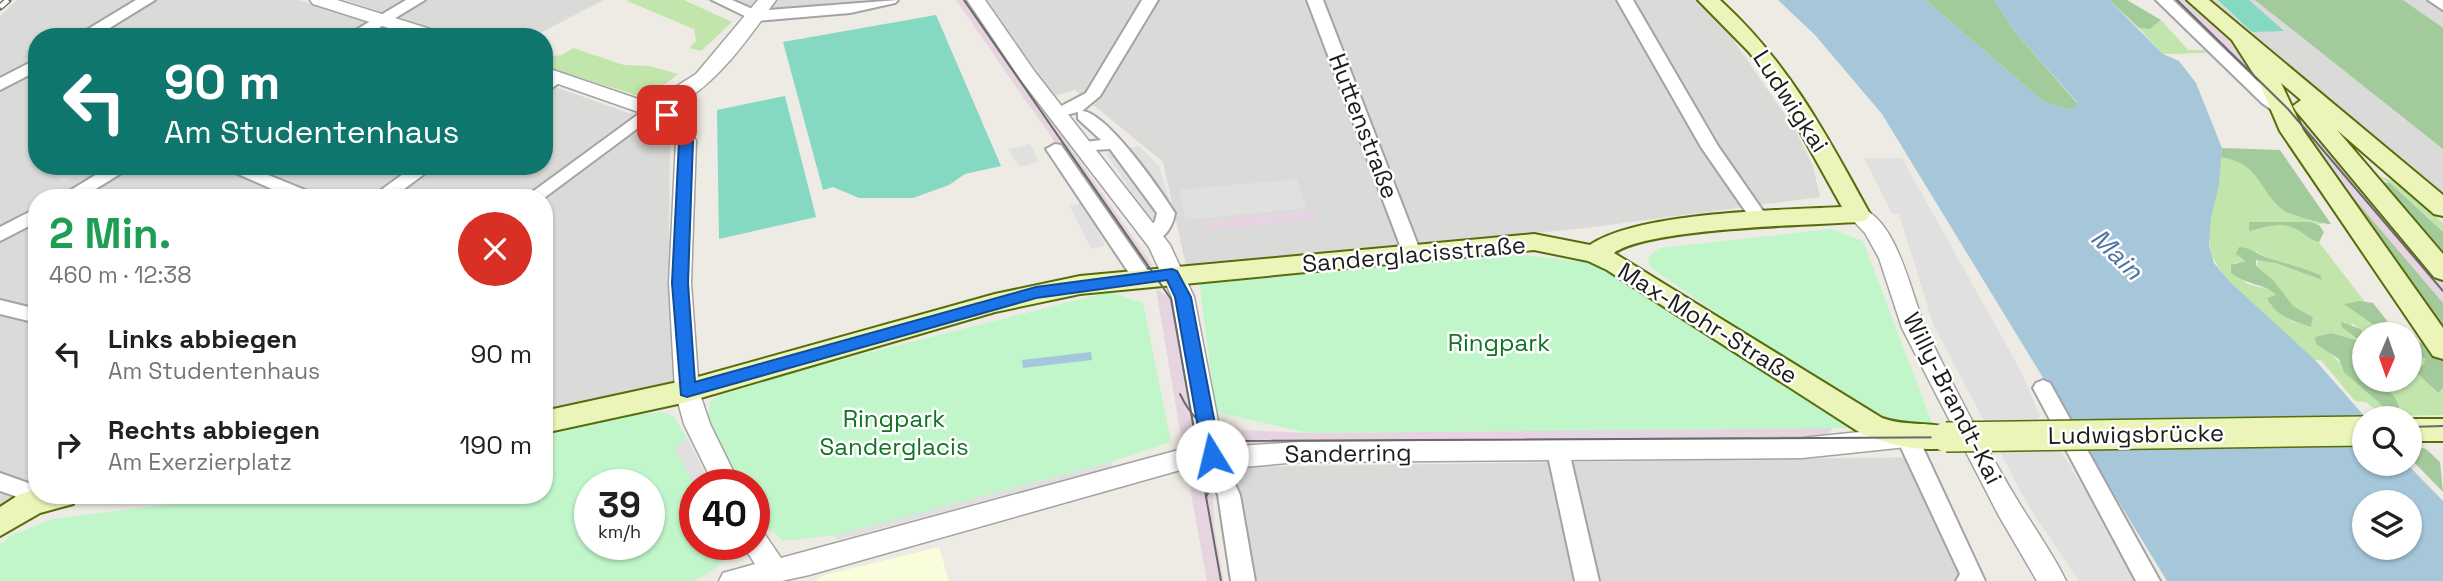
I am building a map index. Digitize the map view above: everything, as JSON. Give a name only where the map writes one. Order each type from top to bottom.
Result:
[{"type":"main road","name":"Ludwigkai","points":[[1708,0],[1744,33],[1771,64],[1799,108],[1858,214]]},
{"type":"main road","points":[[2197,0],[2443,208]]},
{"type":"main road","points":[[2241,38],[2271,84],[2292,131],[2443,349]]},
{"type":"main road","points":[[2241,38],[2311,115],[2443,271]]},
{"type":"main road","points":[[2282,109],[2311,115],[2353,132]]},
{"type":"main road","points":[[2361,177],[2378,171],[2406,176]]},
{"type":"main road","points":[[1594,254],[1599,246],[1635,234],[1858,214]]},
{"type":"main road","name":"Sanderglacisstraße","points":[[1172,274],[1534,242],[1594,254]]},
{"type":"main road","name":"Max-Mohr-Straße","points":[[1594,254],[1616,264],[1820,395]]},
{"type":"main road","points":[[553,420],[687,391],[1036,293],[1172,274]]},
{"type":"main road","points":[[1820,395],[1863,434],[1907,437]]},
{"type":"main road","points":[[2422,430],[2443,430]]},
{"type":"main road","name":"Ludwigsbrücke","points":[[1907,437],[2352,431]]},
{"type":"main road","points":[[0,523],[29,504]]},
{"type":"street","points":[[99,28],[147,0]]},
{"type":"street","points":[[319,0],[409,28]]},
{"type":"street","points":[[366,28],[417,0]]},
{"type":"street","points":[[719,0],[755,16],[850,8],[890,0]]},
{"type":"street","points":[[546,189],[659,112],[702,77],[767,0]]},
{"type":"street","points":[[976,0],[1028,76],[1159,245],[1183,297],[1212,456],[1229,495],[1243,581]]},
{"type":"street","points":[[1058,112],[1076,107],[1092,96],[1150,0]]},
{"type":"street","name":"Huttenstraße","points":[[1315,0],[1370,137],[1412,253]]},
{"type":"street","points":[[1625,0],[1710,147],[1761,221]]},
{"type":"street","points":[[2164,0],[2268,100],[2282,109]]},
{"type":"street","points":[[2436,0],[2443,5]]},
{"type":"street","points":[[0,85],[28,69]]},
{"type":"street","points":[[553,81],[675,118],[686,141],[680,283],[687,391],[697,424],[719,469]]},
{"type":"street","points":[[1084,115],[1115,143],[1167,213],[1164,223],[1152,236]]},
{"type":"street","points":[[1084,148],[1115,143]]},
{"type":"street","points":[[1055,149],[1142,277]]},
{"type":"street","points":[[83,189],[108,175]]},
{"type":"street","points":[[252,175],[286,189]]},
{"type":"street","points":[[392,189],[413,175]]},
{"type":"street","name":"Willy-Brandt-Kai","points":[[1858,214],[1873,229],[1890,258],[1914,328],[2008,508],[2052,581]]},
{"type":"street","points":[[0,234],[28,219]]},
{"type":"street","points":[[0,307],[28,314]]},
{"type":"street","points":[[2043,388],[2148,581]]},
{"type":"street","name":"Sanderring","points":[[733,581],[778,575],[810,563],[1191,456],[1231,458],[1299,452],[1802,448],[1863,434]]},
{"type":"street","points":[[1907,437],[1974,580],[1968,581]]},
{"type":"street","points":[[1558,451],[1587,581]]},
{"type":"street","points":[[0,482],[23,491],[28,498]]},
{"type":"street","points":[[767,560],[778,575]]},
{"type":"shaded area","points":[[17,0],[299,0],[383,28],[28,28],[28,175],[553,175],[553,86],[626,112],[670,133],[669,230],[677,386],[553,411],[553,189],[28,189],[28,500],[0,515],[0,16]]},
{"type":"shaded area","points":[[345,0],[604,0],[550,28],[430,28]]},
{"type":"shaded area","points":[[707,0],[878,0],[806,15],[744,17]]},
{"type":"shaded area","points":[[956,0],[968,0],[1153,266],[1143,267],[1125,243]]},
{"type":"shaded area","points":[[957,0],[1697,0],[1730,35],[1796,131],[1813,166],[1820,197],[1586,228],[1186,266],[1163,162],[1075,90],[1027,103]]},
{"type":"shaded area","points":[[2172,0],[2185,0],[2236,47],[2260,77],[2246,75],[2223,47]]},
{"type":"shaded area","points":[[2206,0],[2443,0],[2443,200]]},
{"type":"shaded area","points":[[2311,123],[2443,278],[2443,303],[2300,135],[2297,124]]},
{"type":"shaded area","points":[[1030,144],[1039,162],[1020,167],[1008,149]]},
{"type":"shaded area","points":[[1139,146],[1159,166],[1174,215],[1150,220],[1106,153]]},
{"type":"shaded area","points":[[1864,158],[1902,158],[2022,373],[2040,416],[2037,421],[2053,448],[2062,453],[2141,581],[2079,581],[2029,507],[1933,324],[1899,214],[1892,214]]},
{"type":"shaded area","points":[[51,175],[88,175],[80,179],[75,176],[64,182]]},
{"type":"shaded area","points":[[1297,179],[1306,208],[1186,220],[1179,190]]},
{"type":"shaded area","points":[[1084,203],[1105,245],[1091,249],[1070,206]]},
{"type":"shaded area","points":[[1314,210],[1317,219],[1218,230],[1209,228],[1207,221]]},
{"type":"shaded area","points":[[1156,289],[1173,299],[1197,443],[1188,448],[1183,448]]},
{"type":"shaded area","points":[[1219,420],[1241,430],[1308,433],[1834,428],[1823,438],[1227,448]]},
{"type":"shaded area","points":[[687,438],[703,469],[686,469],[675,449]]},
{"type":"shaded area","points":[[1925,457],[1984,581],[1251,581],[1233,467]]},
{"type":"shaded area","points":[[1111,462],[1112,467],[837,540],[836,535]]},
{"type":"shaded area","points":[[1203,464],[1211,473],[1215,532],[1224,581],[1207,581],[1186,466]]},
{"type":"shaded area","points":[[939,547],[949,581],[816,581],[824,575]]},
{"type":"green space","points":[[684,0],[732,22],[701,51],[689,48],[696,41],[694,29],[627,1]]},
{"type":"green space","points":[[1925,0],[1994,0],[2014,31],[2078,104],[2069,110],[2044,102]]},
{"type":"green space","points":[[2109,0],[2127,0],[2161,20],[2150,29],[2139,28]]},
{"type":"green space","points":[[2218,0],[2249,0],[2284,31],[2252,32]]},
{"type":"green space","points":[[2255,0],[2403,0],[2443,28],[2443,149]]},
{"type":"green space","points":[[936,15],[1001,166],[965,174],[949,185],[913,198],[859,198],[833,187],[823,190],[783,42]]},
{"type":"green space","points":[[2161,20],[2188,50],[2204,50],[2207,53],[2163,54],[2139,28],[2150,29]]},
{"type":"green space","points":[[573,48],[624,65],[650,66],[678,74],[651,95],[642,97],[553,69],[553,56],[562,55]]},
{"type":"green space","points":[[785,96],[816,217],[719,239],[717,110]]},
{"type":"green space","points":[[2300,135],[2443,303],[2443,340]]},
{"type":"green space","points":[[2222,148],[2280,150],[2331,224],[2306,219],[2283,210],[2244,165],[2221,157]]},
{"type":"green space","points":[[2221,157],[2234,160],[2251,171],[2286,212],[2324,224],[2305,224],[2365,302],[2345,304],[2370,322],[2352,322],[2352,339],[2331,333],[2315,337],[2352,376],[2352,392],[2368,392],[2378,403],[2382,392],[2422,392],[2422,377],[2437,393],[2443,388],[2443,415],[2422,415],[2422,406],[2371,406],[2366,402],[2355,401],[2321,360],[2315,360],[2272,323],[2224,275],[2214,261],[2210,248],[2211,214]],"holes":[[[2256,251],[2321,280],[2276,263],[2259,260],[2256,266],[2293,306],[2313,317],[2311,327],[2292,321],[2270,305],[2277,295],[2272,290],[2247,284],[2230,268],[2235,263],[2248,261]]]},
{"type":"green space","points":[[2378,177],[2396,182],[2405,188],[2443,223],[2443,232],[2390,183]]},
{"type":"green space","points":[[2382,182],[2390,183],[2443,232],[2443,251]]},
{"type":"green space","points":[[2249,222],[2310,222],[2319,225],[2324,232],[2319,242],[2283,225],[2249,231]]},
{"type":"green space","points":[[1831,229],[1863,241],[1932,423],[1902,425],[1883,420],[1831,392],[1650,267],[1648,257],[1659,248]]},
{"type":"green space","points":[[2239,247],[2320,275],[2322,280],[2276,263],[2256,260],[2256,266],[2274,281],[2293,306],[2313,317],[2311,327],[2292,320],[2275,309],[2267,298],[2276,295],[2272,291],[2231,273],[2231,265],[2246,261],[2236,254]]},
{"type":"green space","name":"Ringpark","points":[[1502,252],[1592,263],[1855,428],[1308,433],[1216,412],[1199,281]]},
{"type":"green space","name":"Ringpark Sanderglacis","points":[[1109,292],[1143,303],[1171,442],[1111,462],[836,535],[783,541],[770,529],[770,469],[732,469],[707,423],[710,402],[729,388]]},
{"type":"green space","points":[[2359,301],[2373,303],[2388,322],[2370,322],[2344,304]]},
{"type":"green space","points":[[2341,322],[2352,326],[2352,335],[2342,327]]},
{"type":"green space","points":[[2331,333],[2352,339],[2352,379],[2344,372],[2339,359],[2316,344],[2315,337]]},
{"type":"green space","points":[[2422,343],[2439,348],[2443,355],[2443,388],[2438,393],[2422,378],[2425,358],[2422,358]]},
{"type":"green space","points":[[2367,392],[2389,392],[2399,406],[2383,406]]},
{"type":"green space","points":[[662,412],[673,416],[687,438],[675,449],[686,469],[679,469],[679,560],[723,560],[717,567],[693,581],[0,581],[0,545],[10,536],[52,519],[171,504],[553,504],[553,432],[618,417]]},
{"type":"green space","points":[[2422,448],[2440,462],[2443,492],[2422,470]]},
{"type":"water","name":"Main","points":[[1778,0],[1925,0],[2044,102],[2069,110],[2078,103],[2014,31],[1994,0],[2109,0],[2163,54],[2179,61],[2196,83],[2222,148],[2219,185],[2211,217],[2209,246],[2214,263],[2229,281],[2315,360],[2355,406],[2352,406],[2352,476],[2419,476],[2443,501],[2443,581],[2167,581],[1882,114],[1815,35]]},
{"type":"water","points":[[1091,352],[1092,360],[1023,368],[1022,360]]},
{"type":"tram line","points":[[964,0],[1171,299],[1191,412]]},
{"type":"tram line","points":[[2177,0],[2288,109],[2443,291]]},
{"type":"tram line","points":[[1180,394],[1191,412]]},
{"type":"tram line","points":[[1191,412],[1197,420],[1213,431],[1243,441],[2352,435]]},
{"type":"tram line","points":[[1191,412],[1203,477]]},
{"type":"tram line","points":[[2422,427],[2443,426]]},
{"type":"tram line","points":[[1203,477],[1218,456],[1245,441]]},
{"type":"tram line","points":[[1206,497],[1220,469],[1242,452]]},
{"type":"tram line","points":[[1201,481],[1203,477]]},
{"type":"tram line","points":[[1203,477],[1206,497]]},
{"type":"tram line","points":[[1206,497],[1221,581]]},
{"type":"railway","points":[[0,7],[8,0]]},
{"type":"route","points":[[667,115],[675,118],[686,141],[680,283],[681,343],[687,391],[1036,293],[1172,274],[1183,297],[1212,456]]}]
